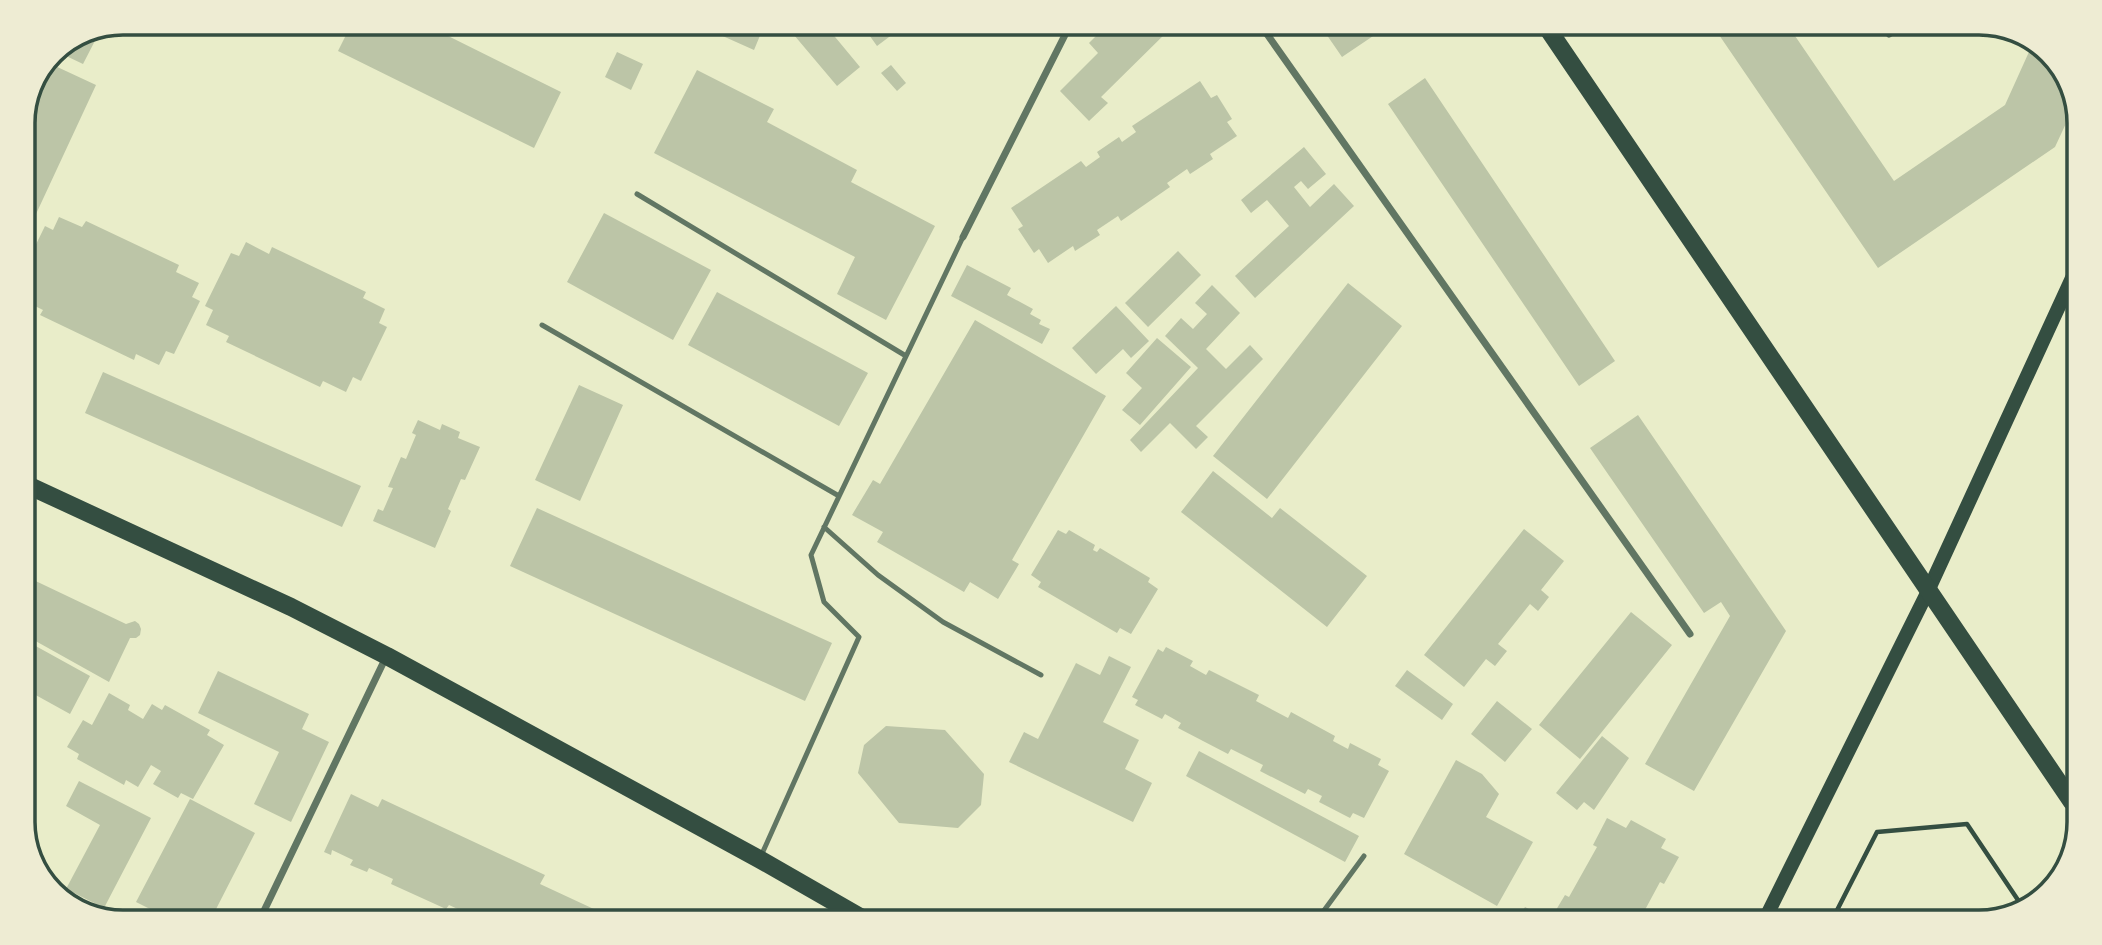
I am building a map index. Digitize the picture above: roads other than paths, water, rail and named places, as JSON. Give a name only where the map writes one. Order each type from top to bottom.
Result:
[{"type":"main road","points":[[1552,35],[2067,795]]},
{"type":"main road","points":[[1769,910],[1928,592],[2067,289]]},
{"type":"main road","points":[[35,489],[291,607],[387,656],[848,910]]},
{"type":"street","points":[[963,237],[1065,35]]},
{"type":"street","points":[[1268,35],[1690,634]]},
{"type":"street","points":[[264,910],[387,656]]},
{"type":"lane","points":[[637,194],[906,356]]},
{"type":"lane","points":[[759,859],[859,636],[824,602],[811,555],[963,237]]},
{"type":"lane","points":[[542,325],[839,496]]},
{"type":"lane","points":[[824,527],[878,575],[943,622],[1041,675]]},
{"type":"lane","points":[[1325,910],[1364,856]]}]
